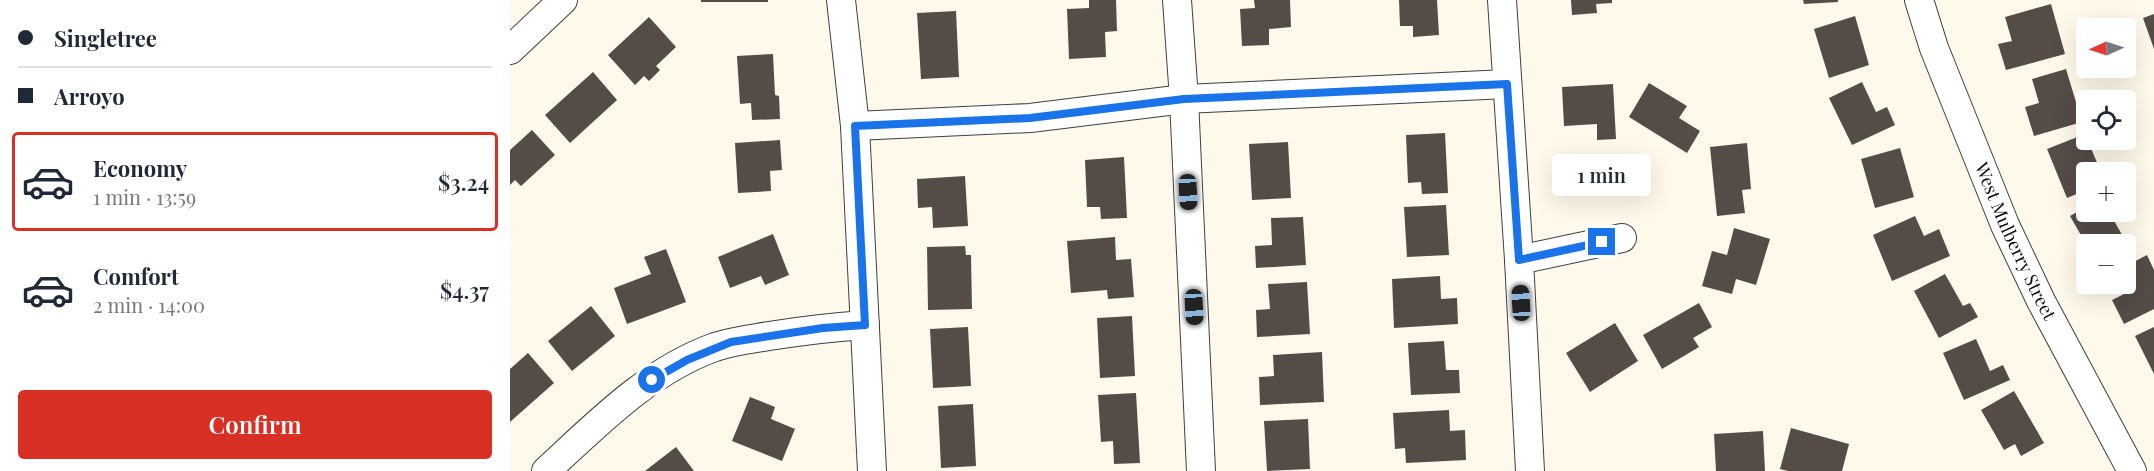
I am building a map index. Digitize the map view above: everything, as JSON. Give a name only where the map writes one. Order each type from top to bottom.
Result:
[{"type":"street","points":[[510,50],[563,0]]},
{"type":"street","points":[[841,0],[855,126],[872,471]]},
{"type":"street","points":[[1177,0],[1184,99],[1201,471]]},
{"type":"street","points":[[1502,0],[1530,471]]},
{"type":"street","name":"West Mulberry Street","points":[[1919,0],[1934,48],[2005,225],[2041,301],[2132,471]]},
{"type":"street","points":[[855,126],[1030,118],[1184,99],[1507,84]]},
{"type":"street","points":[[1519,260],[1622,238]]},
{"type":"street","points":[[546,471],[612,411],[652,380],[687,360],[731,342],[823,328],[865,325]]},
{"type":"building","points":[[701,0],[768,0],[768,2],[701,2]]},
{"type":"building","points":[[1089,0],[1116,0],[1117,31],[1105,32],[1106,57],[1069,59],[1067,9],[1089,8]]},
{"type":"building","points":[[1254,0],[1290,0],[1291,27],[1269,29],[1269,45],[1242,46],[1240,9],[1255,8]]},
{"type":"building","points":[[1399,0],[1437,0],[1439,35],[1413,37],[1413,26],[1400,26]]},
{"type":"building","points":[[1571,0],[1612,0],[1612,3],[1596,4],[1597,13],[1572,15]]},
{"type":"building","points":[[1803,0],[1838,0],[1838,2],[1804,4]]},
{"type":"building","points":[[2051,4],[2065,54],[2006,70],[1998,44],[2012,41],[2005,17]]},
{"type":"building","points":[[956,11],[959,77],[921,79],[917,13]]},
{"type":"building","points":[[2154,14],[2154,49],[2143,18]]},
{"type":"building","points":[[1855,16],[1869,65],[1829,78],[1814,29]]},
{"type":"building","points":[[649,17],[676,47],[656,66],[660,70],[649,81],[644,76],[635,85],[608,55]]},
{"type":"building","points":[[773,54],[775,95],[779,96],[780,119],[752,120],[751,103],[740,104],[737,56]]},
{"type":"building","points":[[2066,69],[2076,102],[2076,124],[2034,136],[2025,107],[2039,103],[2032,79]]},
{"type":"building","points":[[593,72],[617,100],[570,143],[545,115]]},
{"type":"building","points":[[1862,82],[1876,112],[1887,107],[1895,125],[1852,145],[1829,98]]},
{"type":"building","points":[[1649,83],[1687,106],[1679,118],[1700,131],[1687,153],[1629,117]]},
{"type":"building","points":[[1613,84],[1616,139],[1597,140],[1597,124],[1564,126],[1562,87]]},
{"type":"building","points":[[532,130],[555,155],[521,186],[515,180],[510,185],[510,150]]},
{"type":"building","points":[[1445,133],[1448,193],[1422,194],[1421,182],[1408,183],[1406,135]]},
{"type":"building","points":[[2076,138],[2076,150],[2092,150],[2097,162],[2076,162],[2076,194],[2067,198],[2047,149]]},
{"type":"building","points":[[780,140],[782,170],[770,171],[771,191],[738,193],[735,143]]},
{"type":"building","points":[[1288,142],[1291,198],[1252,200],[1249,144]]},
{"type":"building","points":[[1747,143],[1751,189],[1742,190],[1745,213],[1717,216],[1710,147]]},
{"type":"building","points":[[1900,148],[1914,197],[1875,208],[1861,159]]},
{"type":"building","points":[[1124,157],[1127,218],[1101,219],[1100,207],[1087,207],[1085,160]]},
{"type":"building","points":[[965,176],[968,226],[933,228],[932,207],[918,208],[917,179]]},
{"type":"building","points":[[1446,205],[1449,255],[1407,257],[1404,207]]},
{"type":"building","points":[[2076,213],[2076,222],[2115,222],[2122,234],[2080,234],[2070,216]]},
{"type":"building","points":[[1915,216],[1924,236],[1939,229],[1950,256],[1892,281],[1873,235]]},
{"type":"building","points":[[1303,217],[1306,265],[1256,268],[1255,246],[1272,245],[1271,218]]},
{"type":"building","points":[[1734,228],[1770,239],[1756,285],[1736,279],[1732,294],[1702,286],[1712,251],[1727,255]]},
{"type":"building","points":[[773,234],[789,275],[765,285],[761,276],[730,288],[718,257]]},
{"type":"building","points":[[1115,237],[1116,260],[1131,259],[1134,297],[1108,299],[1107,290],[1071,293],[1067,241]]},
{"type":"building","points":[[965,246],[966,255],[971,255],[972,309],[928,310],[927,247]]},
{"type":"building","points":[[666,249],[686,302],[627,324],[614,288],[651,274],[644,257]]},
{"type":"building","points":[[2147,255],[2154,270],[2154,309],[2124,324],[2112,300],[2124,294],[2136,294],[2136,261]]},
{"type":"building","points":[[1945,274],[1963,306],[1970,303],[1978,317],[1939,338],[1914,291]]},
{"type":"building","points":[[1440,276],[1441,299],[1457,298],[1458,324],[1394,328],[1392,279]]},
{"type":"building","points":[[1307,282],[1310,334],[1257,337],[1256,310],[1270,309],[1268,284]]},
{"type":"building","points":[[1699,303],[1712,327],[1693,338],[1699,347],[1662,369],[1643,335]]},
{"type":"building","points":[[591,306],[615,336],[572,371],[548,341]]},
{"type":"building","points":[[1132,316],[1135,376],[1100,378],[1097,318]]},
{"type":"building","points":[[1615,323],[1638,361],[1590,392],[1566,353]]},
{"type":"building","points":[[968,327],[971,386],[933,388],[930,329]]},
{"type":"building","points":[[2154,327],[2154,374],[2135,336]]},
{"type":"building","points":[[1976,339],[1990,371],[2003,365],[2010,380],[1964,400],[1943,353]]},
{"type":"building","points":[[1444,341],[1446,370],[1459,370],[1460,393],[1411,395],[1408,343]]},
{"type":"building","points":[[1322,352],[1324,402],[1260,405],[1259,377],[1274,376],[1273,355]]},
{"type":"building","points":[[528,353],[554,383],[510,422],[510,369]]},
{"type":"building","points":[[2014,391],[2044,443],[2021,456],[2015,444],[2004,450],[1981,410]]},
{"type":"building","points":[[1136,393],[1140,463],[1114,464],[1113,441],[1101,442],[1098,395]]},
{"type":"building","points":[[750,397],[775,407],[771,419],[795,429],[782,461],[732,441]]},
{"type":"building","points":[[973,404],[976,466],[941,468],[938,406]]},
{"type":"building","points":[[1449,410],[1450,431],[1465,430],[1466,460],[1406,463],[1405,448],[1395,449],[1393,413]]},
{"type":"building","points":[[1308,419],[1310,469],[1267,471],[1264,421]]},
{"type":"building","points":[[1791,428],[1849,444],[1842,471],[1780,469]]},
{"type":"building","points":[[1763,431],[1765,471],[1716,471],[1714,434]]},
{"type":"building","points":[[676,447],[694,471],[645,471]]},
{"type":"route","points":[[652,380],[687,360],[731,342],[823,328],[865,325],[855,126],[1030,118],[1184,99],[1507,84],[1519,260],[1602,242]]}]
